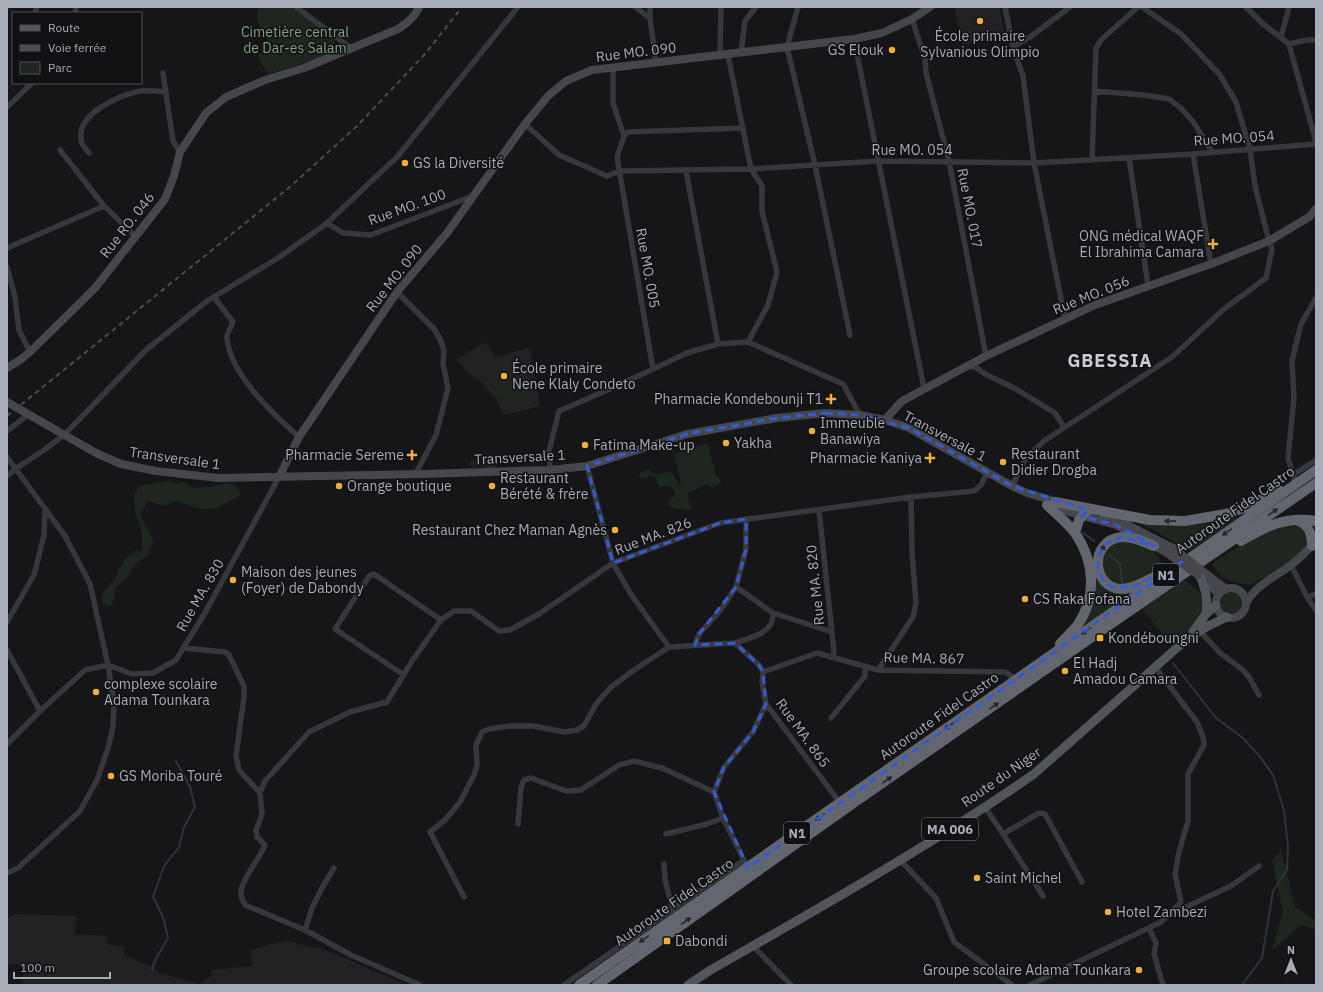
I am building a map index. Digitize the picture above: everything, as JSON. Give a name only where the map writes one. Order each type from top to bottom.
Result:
[{"type":"highway","points":[[1051,504],[1150,520],[1185,521],[1226,514],[1247,507],[1294,478],[1313,472]]},
{"type":"highway","name":"Autoroute Fidel Castro","points":[[579,985],[746,864],[840,803],[1313,472]]},
{"type":"highway","name":"Autoroute Fidel Castro","points":[[597,985],[759,869],[1316,482]]},
{"type":"highway","points":[[1043,661],[1076,627],[1087,608],[1092,591],[1090,566],[1085,550],[1075,533],[1051,504]]},
{"type":"highway","points":[[1075,533],[1085,513]]},
{"type":"highway","points":[[1183,574],[1268,526],[1294,519],[1316,521]]},
{"type":"highway","points":[[1294,519],[1300,521],[1309,529],[1314,543]]},
{"type":"highway","points":[[1154,546],[1129,537],[1115,538],[1108,541],[1103,545],[1098,557],[1098,570],[1100,576],[1112,587],[1124,589],[1129,588],[1142,584],[1197,554]]},
{"type":"main road","points":[[1200,574],[1206,592],[1206,614]]},
{"type":"main road","name":"Route du Niger","points":[[1187,639],[1206,614],[1216,605]]},
{"type":"main road","name":"Route du Niger","points":[[688,985],[709,971],[900,860],[985,807],[1034,774],[1187,639],[1208,626],[1228,617]]},
{"type":"street","points":[[296,7],[351,48]]},
{"type":"street","name":"Rue RO. 046","points":[[7,368],[30,352],[95,288],[165,198],[174,176],[180,152],[206,113],[226,97],[265,80],[304,68],[398,29],[408,22],[417,12],[419,7]]},
{"type":"street","points":[[7,476],[65,434],[146,350],[214,297],[278,258],[328,223],[398,156],[518,7]]},
{"type":"street","points":[[635,7],[650,18]]},
{"type":"street","points":[[650,7],[656,62]]},
{"type":"street","points":[[721,7],[724,55],[743,128],[751,169],[762,186],[762,211],[777,272],[768,306],[748,342]]},
{"type":"street","points":[[741,53],[745,22],[756,7]]},
{"type":"street","points":[[798,7],[787,47],[815,165],[850,335]]},
{"type":"street","name":"Rue MO. 090","points":[[279,477],[299,437],[397,292],[447,233],[525,124],[548,96],[566,81],[592,70],[854,39],[882,33],[912,19],[930,7]]},
{"type":"street","points":[[1004,7],[1013,47],[1023,76],[1034,163],[1065,319]]},
{"type":"street","points":[[1013,47],[1030,37],[1070,7]]},
{"type":"street","points":[[1092,160],[1096,48],[1102,39],[1138,7]]},
{"type":"street","points":[[1012,486],[1026,458],[1044,441],[1172,357],[1224,309],[1266,278],[1272,249],[1255,186],[1250,149],[1236,102],[1220,75],[1181,34],[1142,7]]},
{"type":"street","points":[[1246,7],[1262,23],[1289,44],[1316,143]]},
{"type":"street","points":[[1281,37],[1289,7]]},
{"type":"street","name":"Rue MO. 017","points":[[912,19],[925,59],[926,73],[949,161],[986,356]]},
{"type":"street","points":[[854,39],[924,388]]},
{"type":"street","points":[[1289,44],[1307,40],[1316,40]]},
{"type":"street","points":[[613,67],[613,102],[624,136],[628,132],[743,128]]},
{"type":"street","points":[[163,73],[173,141],[180,152]]},
{"type":"street","points":[[7,107],[27,85]]},
{"type":"street","points":[[89,153],[82,143],[81,131],[87,119],[101,107],[125,95],[142,91],[166,92]]},
{"type":"street","points":[[1094,91],[1144,95],[1169,99],[1182,109],[1194,123],[1212,152]]},
{"type":"street","name":"Rue MO. 054","points":[[525,124],[560,155],[607,176],[620,171],[751,169],[879,161],[1034,163],[1193,154],[1316,143]]},
{"type":"street","name":"Rue MO. 005","points":[[624,136],[617,158],[654,369]]},
{"type":"street","points":[[60,150],[104,206],[135,236]]},
{"type":"street","points":[[1193,154],[1211,264]]},
{"type":"street","points":[[1129,158],[1148,286]]},
{"type":"street","points":[[686,171],[718,344]]},
{"type":"street","name":"Rue MO. 100","points":[[328,223],[343,233],[371,235],[473,196]]},
{"type":"street","points":[[7,248],[104,206]]},
{"type":"street","name":"Rue MO. 056","points":[[885,420],[902,401],[986,356],[1095,305],[1211,264],[1269,241],[1309,217],[1316,209]]},
{"type":"street","points":[[7,267],[15,297],[19,330],[30,352]]},
{"type":"street","points":[[397,292],[434,329],[440,339],[444,350],[443,364],[448,388],[436,435],[415,475]]},
{"type":"street","points":[[214,297],[233,322],[227,338],[231,356],[243,379],[283,423],[299,437]]},
{"type":"street","points":[[1316,298],[1301,324],[1292,361],[1294,398],[1288,458],[1294,478],[1316,460]]},
{"type":"street","points":[[550,470],[549,451],[559,411],[687,353],[718,344],[748,342],[843,384],[860,415]]},
{"type":"street","points":[[969,366],[975,367],[985,374],[1016,389],[1055,413],[1064,427]]},
{"type":"street","name":"Transversale 1","points":[[7,402],[96,453],[121,464],[156,471],[218,478],[415,475],[550,470],[587,466],[687,434],[777,418],[825,413],[860,415],[885,420],[909,428],[987,473],[1051,504],[1118,520],[1170,550],[1223,591]]},
{"type":"street","points":[[7,431],[29,414]]},
{"type":"street","points":[[7,457],[65,536],[90,584],[108,665],[114,704],[113,727],[108,748],[97,780],[80,811],[18,868],[7,873]]},
{"type":"street","points":[[587,466],[613,563],[630,593],[669,648]]},
{"type":"street","name":"Rue MA. 826","points":[[260,793],[265,781],[309,732],[350,712],[387,702],[441,620],[454,611],[471,611],[499,631],[510,630],[539,614],[613,563],[720,523],[911,497],[974,491],[981,485],[987,473]]},
{"type":"street","name":"Rue MA. 830","points":[[108,665],[132,674],[153,673],[176,660],[206,611],[279,477]]},
{"type":"street","points":[[878,670],[913,617],[916,603],[912,552],[911,497]]},
{"type":"street","points":[[7,622],[34,575],[44,535],[45,508]]},
{"type":"street","name":"Rue MA. 820","points":[[819,510],[834,652],[833,656]]},
{"type":"street","name":"Transversale 1","points":[[1085,513],[1116,525],[1154,546],[1170,550]]},
{"type":"street","points":[[695,645],[699,634],[720,611],[736,587],[746,549],[746,519]]},
{"type":"street","points":[[1259,587],[1240,591],[1231,588],[1223,591],[1216,601],[1216,605],[1220,613],[1228,617],[1240,614],[1251,594],[1291,565],[1314,543]]},
{"type":"street","points":[[1291,565],[1307,597],[1316,610]]},
{"type":"street","points":[[404,675],[335,629],[369,576],[373,574],[441,620]]},
{"type":"street","points":[[736,587],[773,613],[832,632]]},
{"type":"street","points":[[1240,591],[1246,602]]},
{"type":"street","points":[[1307,597],[1316,594]]},
{"type":"street","points":[[464,897],[430,832],[446,819],[460,802],[478,765],[476,745],[482,732],[489,729],[509,726],[533,726],[566,732],[577,730],[584,726],[596,704],[611,687],[634,670],[669,648],[735,643],[756,636],[771,626],[774,620],[773,613]]},
{"type":"street","points":[[1200,631],[1219,652],[1243,670],[1249,677],[1259,695]]},
{"type":"street","points":[[735,643],[759,665],[762,672]]},
{"type":"street","points":[[184,648],[225,652],[229,655],[244,686],[244,697],[236,756],[238,770],[260,793],[262,814],[256,830],[257,837],[265,844],[246,878],[241,891],[245,906],[305,930],[351,955],[420,985]]},
{"type":"street","points":[[7,650],[40,711]]},
{"type":"street","name":"Rue MA. 867","points":[[762,672],[817,653],[833,656],[878,670],[1006,672],[1016,680]]},
{"type":"street","points":[[7,744],[40,711],[85,670],[108,665]]},
{"type":"street","points":[[831,718],[861,681],[864,676],[865,666]]},
{"type":"street","points":[[1030,985],[1161,922],[1181,902],[1175,874],[1188,821],[1188,774],[1204,745],[1203,737],[1197,722],[1155,667]]},
{"type":"street","name":"Rue MA. 865","points":[[762,672],[762,682],[766,704],[840,803]]},
{"type":"street","points":[[564,985],[599,959],[746,864],[723,818],[714,792],[724,767],[753,732],[766,704]]},
{"type":"street","points":[[518,824],[521,788],[524,780],[531,778],[566,791],[581,790],[619,765],[634,761],[662,768],[714,792]]},
{"type":"street","points":[[985,807],[1043,896]]},
{"type":"street","points":[[1002,834],[1039,813],[1045,814],[1082,882]]},
{"type":"street","points":[[666,834],[708,824],[723,818]]},
{"type":"street","points":[[900,860],[936,898],[954,942],[1012,985]]},
{"type":"street","points":[[664,864],[664,880],[674,910]]},
{"type":"street","points":[[1167,916],[1231,886],[1259,866]]},
{"type":"street","points":[[305,930],[312,908],[334,868]]},
{"type":"street","points":[[1149,928],[1156,943],[1154,954],[1163,985]]},
{"type":"street","points":[[753,946],[791,985]]},
{"type":"highlighted area","points":[[825,413],[860,415],[909,428],[1012,486],[1088,510],[1082,516],[1116,525],[1154,546],[1122,537],[1103,545],[1098,557],[1098,570],[1104,581],[1112,587],[1133,587],[1182,562],[748,868],[714,792],[724,767],[753,732],[766,704],[763,672],[759,665],[735,643],[695,645],[699,634],[736,587],[746,549],[746,519],[720,523],[613,563],[587,466],[687,434],[777,418]]},
{"type":"shaded area","name":"École primaire Sylvanious Olimpio","points":[[954,7],[999,7],[1005,35],[963,45]]},
{"type":"shaded area","name":"École primaire Nene Klaly Condeto","points":[[485,342],[496,357],[527,348],[530,350],[540,406],[504,415],[496,399],[480,381],[466,371],[457,360]]},
{"type":"shaded area","points":[[16,914],[77,916],[74,934],[107,936],[107,944],[125,947],[124,955],[154,968],[159,973],[200,984],[212,975],[211,970],[252,966],[251,950],[271,944],[290,941],[308,947],[321,948],[407,985],[25,985],[22,983],[25,965],[7,964],[7,918]]},
{"type":"green space","name":"Cimetière central de Dar-es Salam","points":[[259,7],[293,7],[333,37],[337,48],[331,54],[268,74],[257,56],[271,46],[262,32],[258,22],[257,12]]},
{"type":"green space","points":[[508,381],[513,382],[519,387],[525,384],[527,389],[526,402],[517,402],[516,400],[511,402],[496,394],[495,391],[503,383]]},
{"type":"green space","points":[[707,443],[716,476],[721,480],[720,483],[712,488],[708,484],[688,493],[689,501],[692,507],[691,510],[672,508],[669,506],[669,501],[674,496],[674,489],[667,486],[659,487],[657,480],[651,476],[642,479],[639,476],[640,472],[650,469],[652,473],[656,474],[667,472],[673,474],[679,485],[681,483],[674,454]]},
{"type":"green space","points":[[476,460],[484,462],[492,460],[497,463],[497,467],[493,469],[478,466],[476,468],[469,465],[471,461]]},
{"type":"green space","points":[[171,481],[178,484],[184,482],[193,488],[229,483],[237,487],[241,495],[217,508],[201,509],[175,501],[165,506],[148,501],[140,514],[154,542],[147,556],[136,564],[128,576],[116,587],[112,605],[107,607],[102,601],[103,593],[116,577],[118,570],[126,558],[136,550],[142,551],[142,537],[140,525],[135,512],[134,495],[139,486]]},
{"type":"green space","points":[[1247,513],[1190,551],[1134,521],[1149,524],[1178,526],[1204,524]]},
{"type":"green space","points":[[1296,522],[1307,532],[1308,547],[1292,561],[1271,575],[1251,584],[1240,584],[1222,577],[1211,564],[1250,539],[1269,529]]},
{"type":"green space","points":[[1123,540],[1142,545],[1153,551],[1161,561],[1163,567],[1132,584],[1119,587],[1103,576],[1102,561],[1106,549]]},
{"type":"green space","points":[[1095,574],[1135,592],[1081,628]]},
{"type":"green space","points":[[1185,580],[1200,593],[1203,598],[1203,612],[1194,626],[1172,647],[1142,608]]},
{"type":"green space","points":[[1231,591],[1236,592],[1242,598],[1242,608],[1236,614],[1231,615],[1226,614],[1220,608],[1219,603],[1220,598],[1226,592]]},
{"type":"green space","points":[[1281,849],[1295,907],[1316,921],[1316,929],[1301,925],[1272,950],[1283,910],[1272,861]]},
{"type":"waterway","points":[[1083,533],[1094,541]]},
{"type":"waterway","points":[[1109,555],[1120,563],[1122,582]]},
{"type":"waterway","points":[[1173,663],[1216,718],[1243,738],[1261,758],[1273,775],[1284,810],[1288,847],[1287,870],[1273,891],[1262,958],[1242,985]]},
{"type":"waterway","points":[[152,969],[168,938],[163,917],[153,897],[164,866],[179,847],[184,827],[195,807],[190,787],[176,761]]},
{"type":"railway","points":[[7,416],[291,186],[357,126],[425,54],[462,7]]},
{"type":"place","name":"École primaire Sylvanious Olimpio","points":[[980,21]]},
{"type":"place","name":"GS Elouk","points":[[892,50]]},
{"type":"place","name":"GS la Diversité","points":[[405,163]]},
{"type":"place","name":"ONG médical WAQF El Ibrahima Camara","points":[[1213,244]]},
{"type":"place","name":"École primaire Nene Klaly Condeto","points":[[504,376]]},
{"type":"place","name":"Pharmacie Kondebounji T1","points":[[831,399]]},
{"type":"place","name":"Immeuble Banawiya","points":[[812,431]]},
{"type":"place","name":"Yakha","points":[[726,443]]},
{"type":"place","name":"Fatima Make-up","points":[[585,445]]},
{"type":"place","name":"Pharmacie Sereme","points":[[412,455]]},
{"type":"place","name":"Pharmacie Kaniya","points":[[930,458]]},
{"type":"place","name":"Restaurant Didier Drogba","points":[[1003,462]]},
{"type":"place","name":"Orange boutique","points":[[339,486]]},
{"type":"place","name":"Restaurant Bérété & frère","points":[[492,486]]},
{"type":"place","name":"Restaurant Chez Maman Agnès","points":[[615,530]]},
{"type":"place","name":"Maison des jeunes (Foyer) de Dabondy","points":[[233,580]]},
{"type":"place","name":"CS Raka Fofana","points":[[1025,599]]},
{"type":"place","name":"Kondéboungni","points":[[1100,638]]},
{"type":"place","name":"El Hadj Amadou Camara","points":[[1065,671]]},
{"type":"place","name":"complexe scolaire Adama Tounkara","points":[[96,692]]},
{"type":"place","name":"GS Moriba Touré","points":[[111,776]]},
{"type":"place","name":"Saint Michel","points":[[977,878]]},
{"type":"place","name":"Hotel Zambezi","points":[[1108,912]]},
{"type":"place","name":"Dabondi","points":[[667,941]]},
{"type":"place","name":"Groupe scolaire Adama Tounkara","points":[[1139,970]]},
{"type":"district","name":"GBESSIA","points":[[1110,361]]}]
